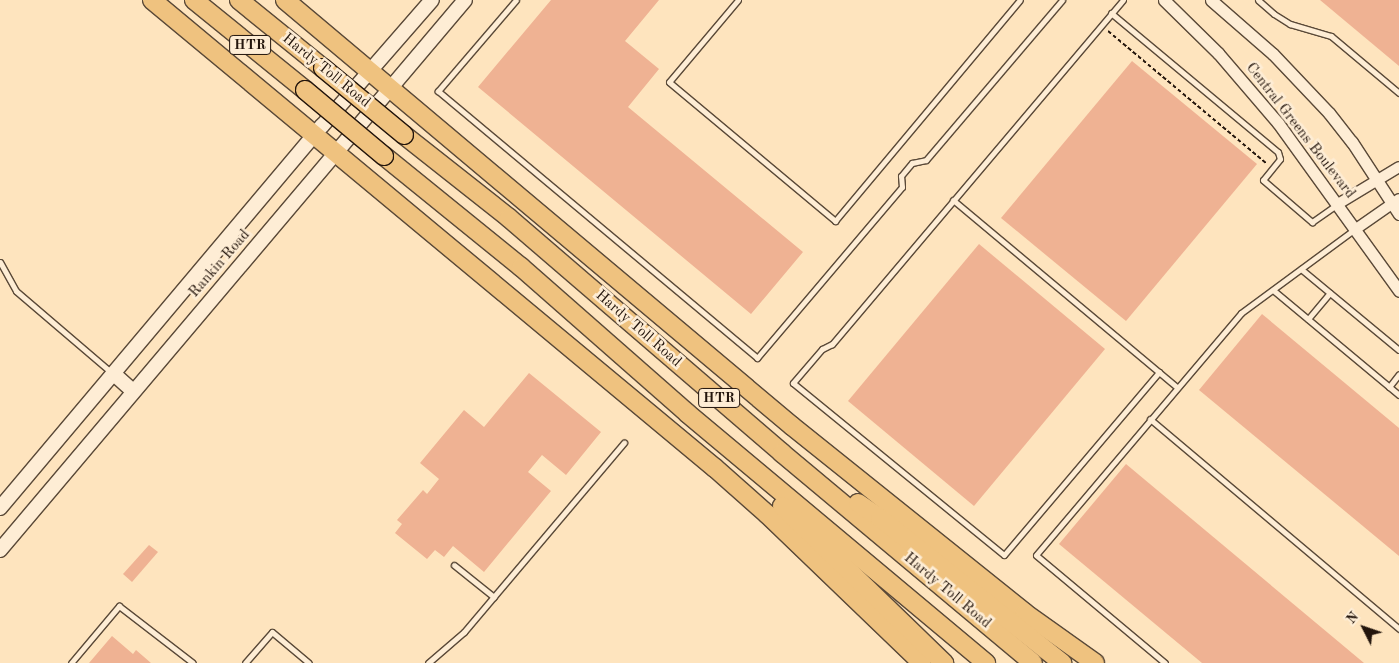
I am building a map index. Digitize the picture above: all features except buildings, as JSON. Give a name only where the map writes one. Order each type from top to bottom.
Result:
[{"type":"highway","points":[[152,0],[715,468],[767,514],[922,663]]},
{"type":"highway","name":"Hardy Toll Road","points":[[194,0],[521,267],[687,413],[986,663]]},
{"type":"highway","name":"Hardy Toll Road","points":[[239,0],[509,218],[782,453],[1033,663]]},
{"type":"highway","points":[[285,0],[792,426],[1025,614],[1095,663]]},
{"type":"highway","points":[[687,413],[944,663]]},
{"type":"highway","points":[[782,453],[880,518],[1062,663]]},
{"type":"main road","name":"Rankin Road","points":[[0,508],[315,135],[432,0]]},
{"type":"main road","name":"Rankin Road","points":[[0,550],[465,0]]},
{"type":"main road","points":[[114,374],[133,391]]},
{"type":"street","name":"Central Greens Boulevard","points":[[1164,0],[1224,60],[1278,123],[1399,291]]},
{"type":"street","name":"Central Greens Boulevard","points":[[1211,0],[1273,54],[1304,85],[1352,142],[1377,180],[1396,202],[1399,214]]},
{"type":"street","points":[[1338,204],[1399,167]]},
{"type":"street","points":[[1356,229],[1396,202]]},
{"type":"lane","points":[[516,0],[438,92],[757,358],[902,187],[901,176],[912,163],[926,160],[1062,0]]},
{"type":"lane","points":[[738,0],[669,82],[835,221],[1020,0]]},
{"type":"lane","points":[[1123,0],[832,344],[822,350],[793,383],[1004,555],[1159,372]]},
{"type":"lane","points":[[1258,0],[1274,14],[1290,24],[1331,36],[1399,93]]},
{"type":"lane","points":[[1111,13],[1278,152],[1280,159],[1263,180],[1312,222],[1338,204]]},
{"type":"lane","points":[[953,200],[1177,387]]},
{"type":"lane","points":[[1165,663],[1036,555],[1241,313],[1356,229]]},
{"type":"lane","points":[[0,264],[16,292],[114,374]]},
{"type":"lane","points":[[1301,269],[1399,350]]},
{"type":"lane","points":[[1272,290],[1399,395]]},
{"type":"lane","points":[[1308,320],[1330,293]]},
{"type":"lane","points":[[1389,386],[1399,374]]},
{"type":"lane","points":[[1150,419],[1399,629]]},
{"type":"lane","points":[[428,663],[464,632],[624,443]]},
{"type":"lane","points":[[454,565],[494,597]]},
{"type":"lane","points":[[71,663],[119,606],[193,663]]},
{"type":"lane","points":[[245,663],[272,632],[308,663]]},
{"type":"path","points":[[1101,25],[1272,169]]}]
